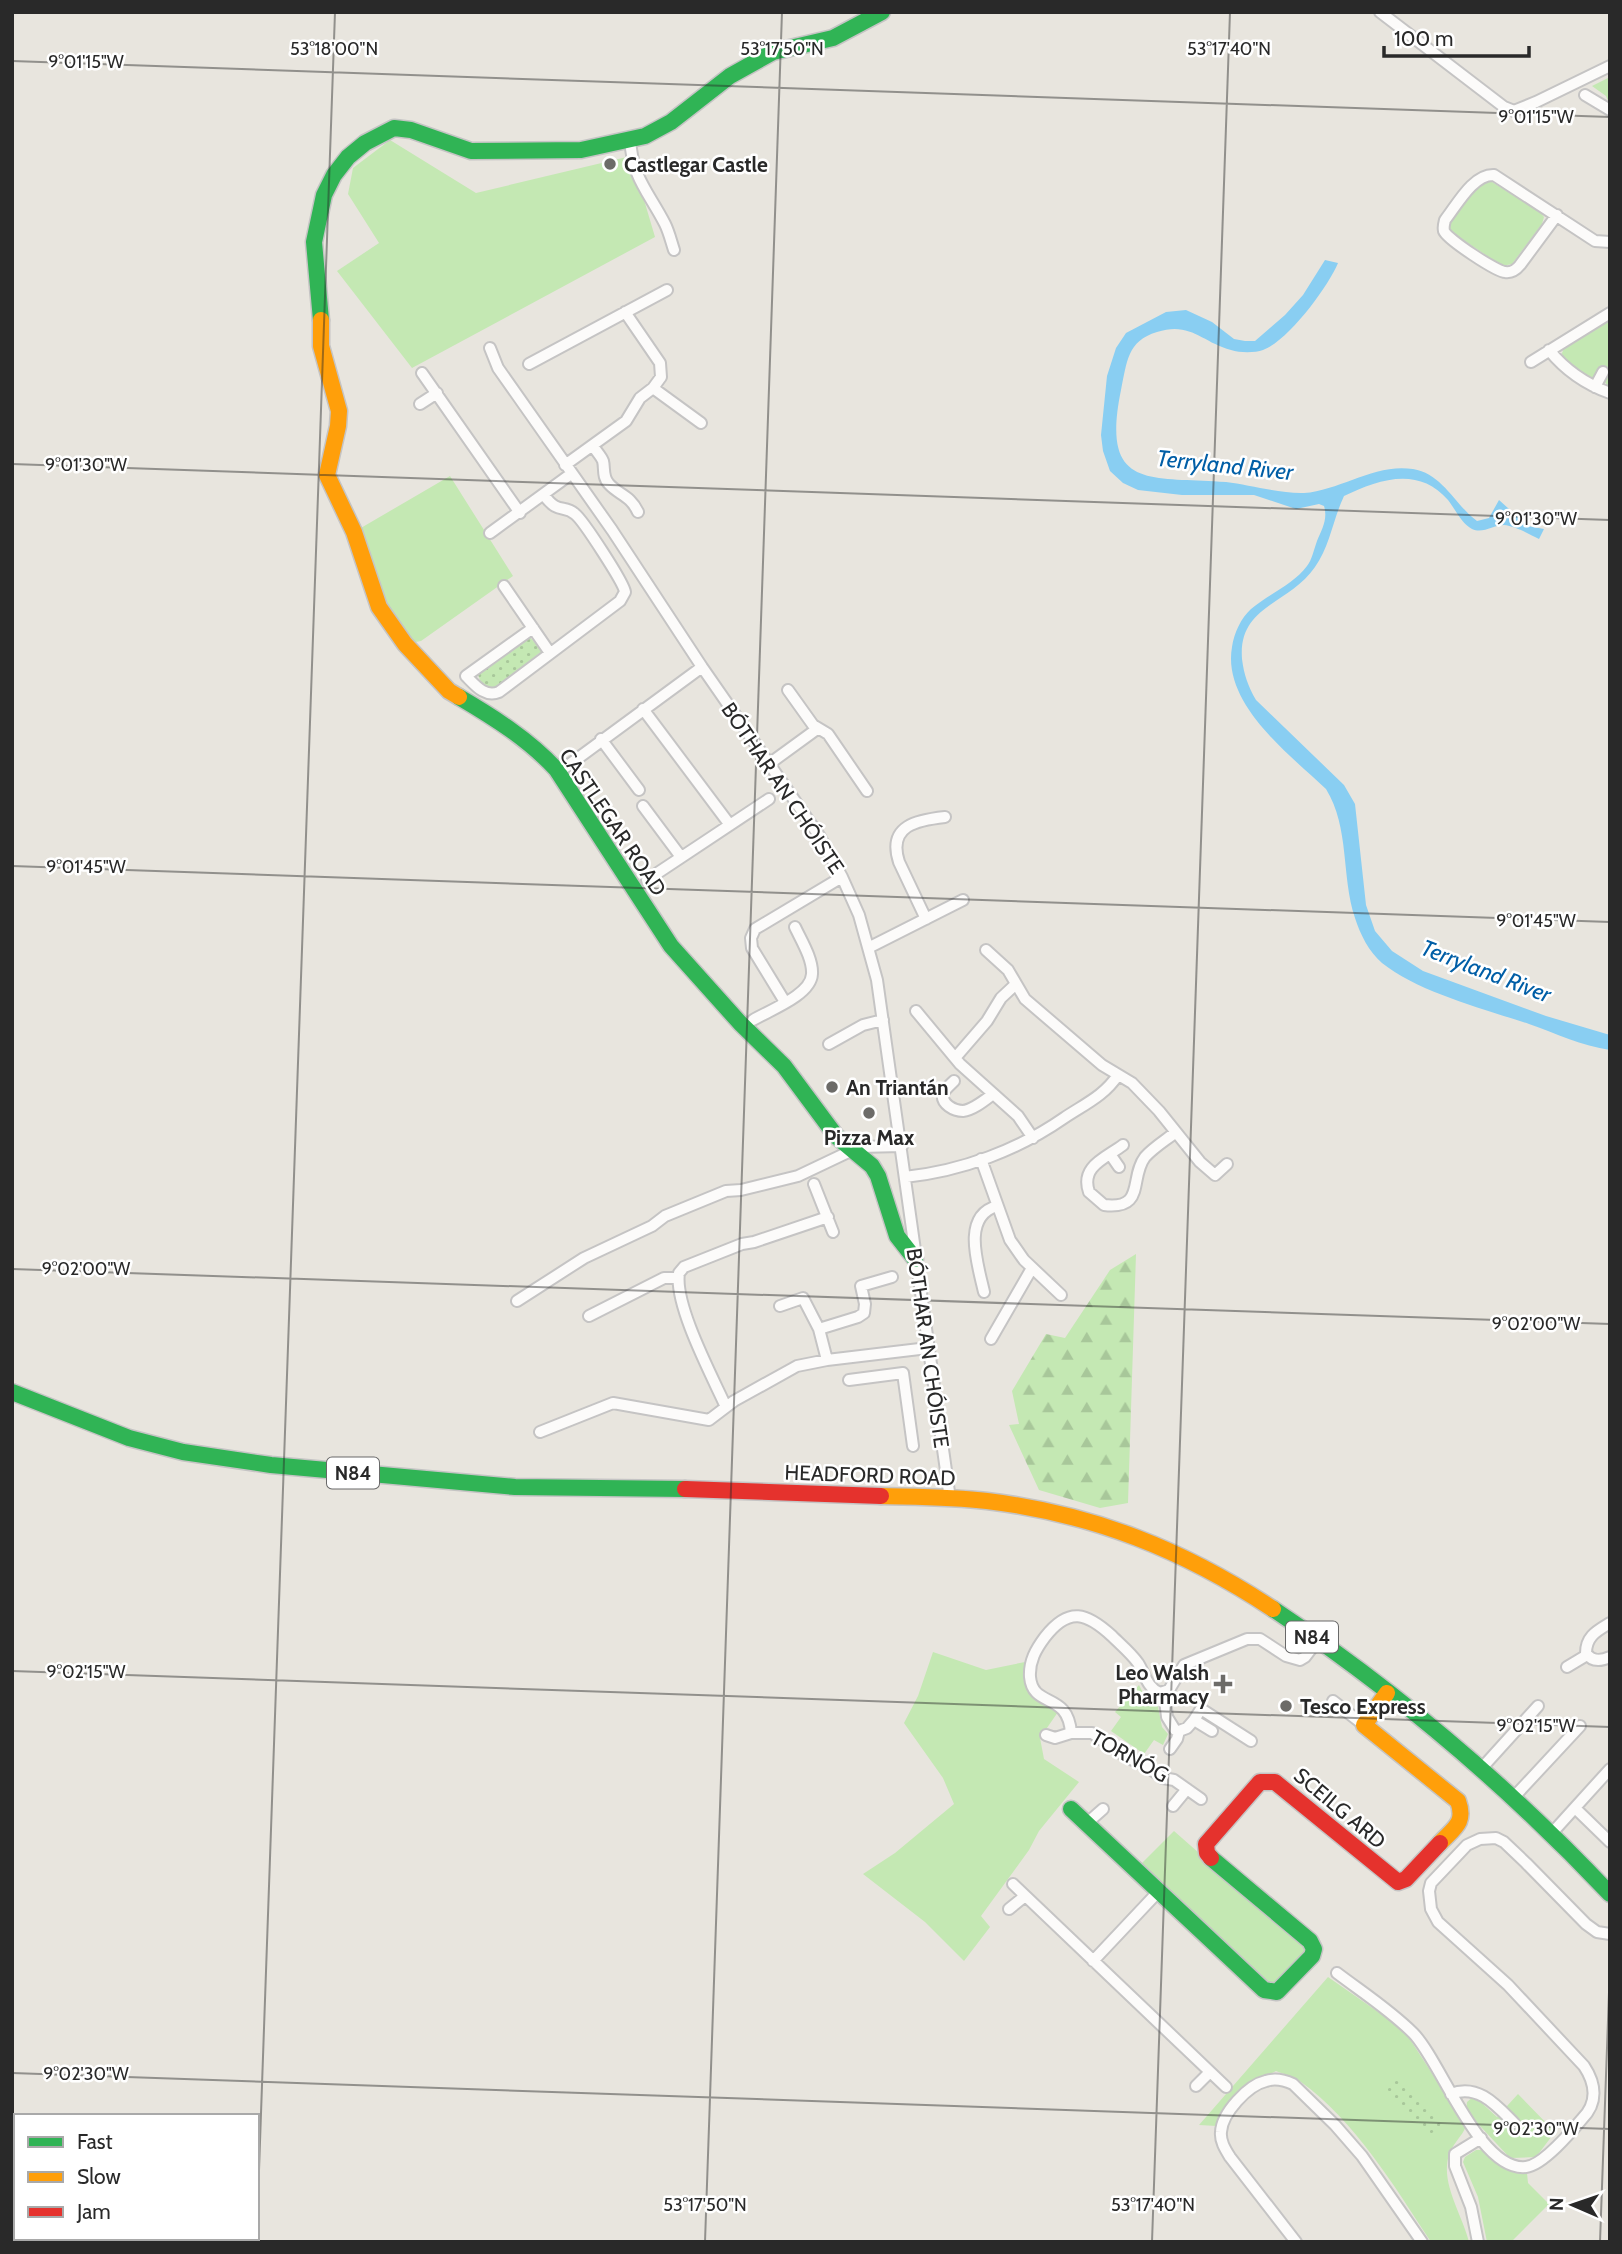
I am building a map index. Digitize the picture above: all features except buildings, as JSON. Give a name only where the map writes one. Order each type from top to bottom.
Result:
[{"type":"street","name":"CASTLEGAR ROAD","points":[[882,12],[833,38],[773,52],[730,76],[659,130],[645,135],[581,150],[471,151],[411,130],[394,128],[365,143],[348,157],[324,195],[314,242],[320,298],[321,346],[339,411],[327,475],[355,532],[379,607],[400,637],[449,691],[490,715],[542,754],[556,769],[671,946],[740,1023],[784,1066],[836,1136],[872,1166],[878,1176],[894,1230],[915,1259]]},
{"type":"street","points":[[1380,12],[1504,107],[1514,111],[1610,66]]},
{"type":"street","points":[[1585,95],[1610,110]]},
{"type":"street","points":[[630,138],[631,156],[640,183],[665,225],[674,250]]},
{"type":"street","points":[[1556,215],[1520,265],[1507,272],[1497,270],[1451,239],[1443,227],[1477,181],[1489,174],[1494,175],[1556,215],[1595,241],[1610,242]]},
{"type":"street","points":[[529,364],[667,290]]},
{"type":"street","points":[[490,533],[544,495],[593,446],[626,421],[640,398],[653,388],[661,377],[660,363],[625,312]]},
{"type":"street","points":[[1531,362],[1610,313]]},
{"type":"street","name":"BÓTHAR AN CHÓISTE","points":[[490,348],[498,368],[612,530],[702,667],[820,837],[859,915],[870,947],[883,1020],[950,1499]]},
{"type":"street","points":[[1549,350],[1568,371],[1610,393]]},
{"type":"street","points":[[1595,387],[1603,372]]},
{"type":"street","points":[[422,373],[520,513]]},
{"type":"street","points":[[653,388],[701,423]]},
{"type":"street","points":[[420,404],[437,393]]},
{"type":"street","points":[[593,446],[603,462],[608,483],[634,503],[638,512]]},
{"type":"street","points":[[533,628],[466,676],[481,690],[495,694],[620,601],[625,592],[620,580],[575,514],[555,507],[544,495]]},
{"type":"street","points":[[504,586],[550,653]]},
{"type":"street","points":[[566,767],[702,667]]},
{"type":"street","points":[[788,690],[817,729],[828,734],[867,791]]},
{"type":"street","points":[[643,709],[730,825]]},
{"type":"street","points":[[769,764],[817,729]]},
{"type":"street","points":[[601,739],[639,790]]},
{"type":"street","points":[[647,880],[769,799]]},
{"type":"street","points":[[643,806],[681,857]]},
{"type":"street","points":[[926,919],[899,862],[897,844],[904,828],[911,822],[945,817]]},
{"type":"street","points":[[785,1002],[752,947],[751,938],[755,929],[842,877]]},
{"type":"street","points":[[870,947],[963,900]]},
{"type":"street","points":[[753,1020],[803,992],[812,974],[795,927]]},
{"type":"street","points":[[986,950],[1008,970],[1025,999],[1077,1045],[1141,1092],[1200,1162],[1215,1175],[1227,1164]]},
{"type":"street","points":[[955,1058],[987,1021],[1001,998],[1016,984]]},
{"type":"street","points":[[916,1010],[955,1058],[1018,1116],[1033,1138]]},
{"type":"street","points":[[829,1044],[863,1025],[883,1020]]},
{"type":"street","points":[[905,1177],[943,1170],[1012,1150],[1103,1094],[1118,1075]]},
{"type":"street","points":[[954,1081],[943,1093],[943,1098],[946,1104],[956,1110],[971,1109],[993,1094]]},
{"type":"street","points":[[1123,1145],[1097,1161],[1090,1169],[1087,1185],[1094,1199],[1104,1205],[1122,1205],[1129,1200],[1135,1190],[1144,1158],[1176,1132]]},
{"type":"street","points":[[517,1301],[584,1258],[652,1226],[665,1216],[726,1191],[798,1176],[851,1149],[902,1146]]},
{"type":"street","points":[[1110,1154],[1119,1167]]},
{"type":"street","points":[[981,1160],[1010,1240],[1032,1268],[1060,1295]]},
{"type":"street","points":[[814,1184],[833,1232]]},
{"type":"street","points":[[984,1292],[975,1226],[982,1212],[997,1206]]},
{"type":"street","points":[[726,1406],[689,1322],[679,1273],[684,1267],[742,1244],[828,1217]]},
{"type":"street","points":[[991,1339],[1032,1268]]},
{"type":"street","points":[[819,1329],[858,1317],[864,1312],[865,1304],[861,1286],[892,1277]]},
{"type":"street","points":[[589,1315],[664,1278],[678,1278]]},
{"type":"street","points":[[780,1306],[803,1298],[819,1329],[827,1360]]},
{"type":"street","points":[[540,1432],[613,1403],[709,1420],[726,1406],[791,1368],[827,1360],[928,1348]]},
{"type":"street","points":[[894,1352],[897,1374]]},
{"type":"street","points":[[849,1380],[903,1373],[913,1447]]},
{"type":"street","name":"HEADFORD ROAD","points":[[12,1392],[129,1438],[183,1452],[271,1465],[515,1487],[704,1490],[999,1502],[1093,1523],[1144,1539],[1192,1560],[1253,1594],[1318,1640],[1514,1797],[1610,1894]]},
{"type":"street","name":"TORNÓG","points":[[1071,1733],[1067,1713],[1058,1704],[1037,1694],[1031,1684],[1030,1672],[1037,1648],[1052,1629],[1066,1619],[1084,1617],[1097,1623],[1130,1654],[1150,1686],[1156,1692],[1164,1692]]},
{"type":"street","points":[[1587,1655],[1586,1645],[1593,1633],[1610,1623]]},
{"type":"street","points":[[1179,1731],[1173,1728],[1169,1721],[1164,1692],[1169,1690],[1184,1665],[1247,1639],[1260,1639],[1286,1656],[1300,1660],[1318,1640]]},
{"type":"street","points":[[1587,1655],[1599,1661],[1610,1657]]},
{"type":"street","points":[[1567,1667],[1587,1655]]},
{"type":"street","points":[[1364,1725],[1387,1693]]},
{"type":"street","name":"SCEILG ARD","points":[[1071,1809],[1264,1990],[1277,1992],[1312,1956],[1314,1949],[1310,1941],[1214,1862],[1207,1853],[1206,1844],[1260,1782],[1275,1782],[1392,1879],[1398,1881],[1406,1879],[1461,1820],[1462,1811],[1458,1801],[1334,1701]]},
{"type":"street","points":[[1481,1769],[1538,1706]]},
{"type":"street","points":[[1212,1731],[1194,1720],[1201,1709],[1251,1741]]},
{"type":"street","name":"TORNÓG","points":[[1170,1749],[1179,1731],[1187,1728],[1194,1720]]},
{"type":"street","points":[[1514,1797],[1580,1726]]},
{"type":"street","name":"TORNÓG","points":[[1046,1735],[1055,1738],[1071,1733],[1092,1732],[1128,1758],[1145,1765],[1163,1778],[1174,1780],[1201,1799]]},
{"type":"street","points":[[1552,1833],[1610,1769]]},
{"type":"street","name":"TORNÓG","points":[[1172,1806],[1187,1789]]},
{"type":"street","points":[[1575,1808],[1610,1842]]},
{"type":"street","points":[[1086,1824],[1103,1809]]},
{"type":"street","points":[[1337,1973],[1413,2033],[1480,2138],[1508,2164],[1527,2167],[1534,2165],[1586,2115],[1593,2104],[1593,2085],[1584,2066],[1508,1985],[1433,1916],[1429,1898],[1431,1883],[1467,1845],[1480,1839],[1496,1839],[1504,1842],[1586,1924],[1597,1932],[1610,1934]]},
{"type":"street","points":[[1013,1884],[1226,2087]]},
{"type":"street","points":[[1093,1961],[1158,1892]]},
{"type":"street","points":[[1009,1909],[1025,1896]]},
{"type":"street","points":[[1196,2086],[1210,2072]]},
{"type":"street","points":[[1296,2242],[1230,2157],[1220,2134],[1228,2113],[1255,2085],[1265,2081],[1293,2084],[1335,2125],[1374,2172],[1422,2242]]},
{"type":"street","points":[[1451,2094],[1468,2091],[1483,2095],[1514,2123]]},
{"type":"street","points":[[1478,2242],[1471,2207],[1455,2166],[1455,2154],[1480,2138]]},
{"type":"green space","points":[[1610,77],[1610,105],[1606,96],[1592,86]]},
{"type":"green space","points":[[390,140],[476,193],[631,156],[655,237],[412,368],[337,271],[379,243],[348,194],[353,168]]},
{"type":"green space","points":[[1489,180],[1544,217],[1542,224],[1512,264],[1502,266],[1450,231],[1450,222],[1481,183]]},
{"type":"green space","points":[[1610,317],[1610,389],[1604,381],[1595,377],[1590,379],[1563,360],[1562,353],[1565,346]]},
{"type":"green space","points":[[450,476],[513,576],[421,641],[405,644],[354,532]]},
{"type":"green space","points":[[529,636],[542,651],[492,691],[482,685],[478,675]]},
{"type":"green space","points":[[1136,1254],[1128,1503],[1100,1508],[1039,1490],[1009,1425],[1019,1424],[1012,1391],[1046,1334],[1065,1338],[1110,1270]]},
{"type":"green space","points":[[933,1652],[986,1670],[1025,1662],[1027,1688],[1041,1703],[1058,1712],[1040,1738],[1044,1759],[1079,1782],[1039,1831],[1029,1850],[981,1916],[990,1927],[964,1961],[925,1922],[863,1874],[895,1853],[954,1804],[943,1778],[904,1723],[918,1696]]},
{"type":"green space","points":[[1139,1685],[1143,1693],[1157,1702],[1162,1727],[1168,1734],[1163,1745],[1154,1740],[1144,1754],[1111,1731],[1121,1717],[1115,1712]]},
{"type":"green space","points":[[1174,1831],[1308,1949],[1280,1984],[1268,1986],[1141,1864]]},
{"type":"green space","points":[[1328,1977],[1404,2030],[1466,2126],[1450,2151],[1447,2176],[1469,2242],[1431,2242],[1356,2135],[1321,2098],[1292,2077],[1276,2071],[1248,2085],[1217,2126],[1199,2125]]},
{"type":"green space","points":[[1402,2079],[1442,2124],[1430,2135],[1382,2088],[1388,2082]]},
{"type":"green space","points":[[1518,2094],[1555,2132],[1536,2157],[1510,2158],[1466,2111],[1467,2102],[1474,2096],[1497,2117]]},
{"type":"green space","points":[[1476,2150],[1483,2150],[1509,2170],[1527,2173],[1528,2183],[1549,2204],[1511,2242],[1487,2242],[1478,2197],[1463,2162],[1465,2157]]},
{"type":"water","points":[[1325,260],[1338,263],[1326,285],[1295,325],[1273,345],[1263,350],[1235,351],[1178,329],[1157,332],[1140,341],[1130,354],[1125,370],[1116,423],[1118,447],[1125,462],[1137,472],[1154,477],[1226,482],[1295,493],[1318,491],[1385,470],[1413,469],[1441,483],[1477,521],[1489,518],[1499,500],[1528,526],[1544,529],[1539,539],[1504,525],[1472,529],[1437,489],[1412,479],[1385,481],[1357,490],[1344,496],[1315,567],[1292,590],[1256,616],[1248,627],[1243,641],[1242,659],[1256,700],[1344,785],[1355,804],[1366,905],[1375,931],[1392,951],[1423,971],[1546,1016],[1610,1035],[1610,1050],[1452,999],[1414,983],[1382,963],[1362,936],[1351,902],[1342,836],[1334,804],[1326,789],[1261,726],[1237,688],[1232,668],[1233,642],[1244,617],[1251,609],[1295,579],[1309,564],[1324,524],[1324,506],[1319,504],[1296,509],[1254,495],[1182,495],[1138,490],[1123,483],[1110,471],[1101,435],[1107,376],[1116,348],[1126,333],[1166,312],[1186,310],[1212,322],[1234,339],[1255,341],[1303,295]]},
{"type":"traffic: fast","points":[[321,320],[314,242],[324,195],[334,175],[348,157],[365,143],[394,128],[411,130],[471,151],[581,150],[645,136],[671,122],[730,76],[773,52],[833,38],[882,12]]},
{"type":"traffic: fast","points":[[459,697],[522,738],[556,769],[671,946],[740,1023],[784,1066],[836,1136],[872,1166],[878,1176],[897,1236],[915,1259]]},
{"type":"traffic: fast","points":[[12,1392],[129,1438],[183,1452],[271,1465],[515,1487],[685,1489]]},
{"type":"traffic: fast","points":[[1273,1609],[1363,1673],[1450,1742],[1532,1816],[1610,1894]]},
{"type":"traffic: fast","points":[[1071,1809],[1264,1990],[1277,1992],[1312,1956],[1314,1949],[1310,1941],[1211,1858]]},
{"type":"traffic: slow","points":[[321,320],[321,346],[339,411],[327,475],[354,532],[379,607],[405,644],[449,691],[459,697]]},
{"type":"traffic: slow","points":[[881,1496],[987,1501],[1026,1507],[1101,1525],[1172,1552],[1273,1609]]},
{"type":"traffic: slow","points":[[1387,1693],[1364,1725],[1458,1801],[1460,1820],[1440,1843]]},
{"type":"traffic: jam","points":[[685,1489],[881,1496]]},
{"type":"traffic: jam","points":[[1211,1858],[1206,1844],[1260,1782],[1275,1782],[1398,1882],[1406,1879],[1440,1843]]},
{"type":"place","name":"Castlegar Castle","points":[[610,164]]},
{"type":"place","name":"An Triantán","points":[[832,1087]]},
{"type":"place","name":"Pizza Max","points":[[869,1113]]},
{"type":"place","name":"Leo Walsh Pharmacy","points":[[1223,1684]]},
{"type":"place","name":"Tesco Express","points":[[1286,1706]]},
{"type":"water label","name":"Terryland River","points":[[1225,465]]},
{"type":"water label","name":"Terryland River","points":[[1486,971]]}]
